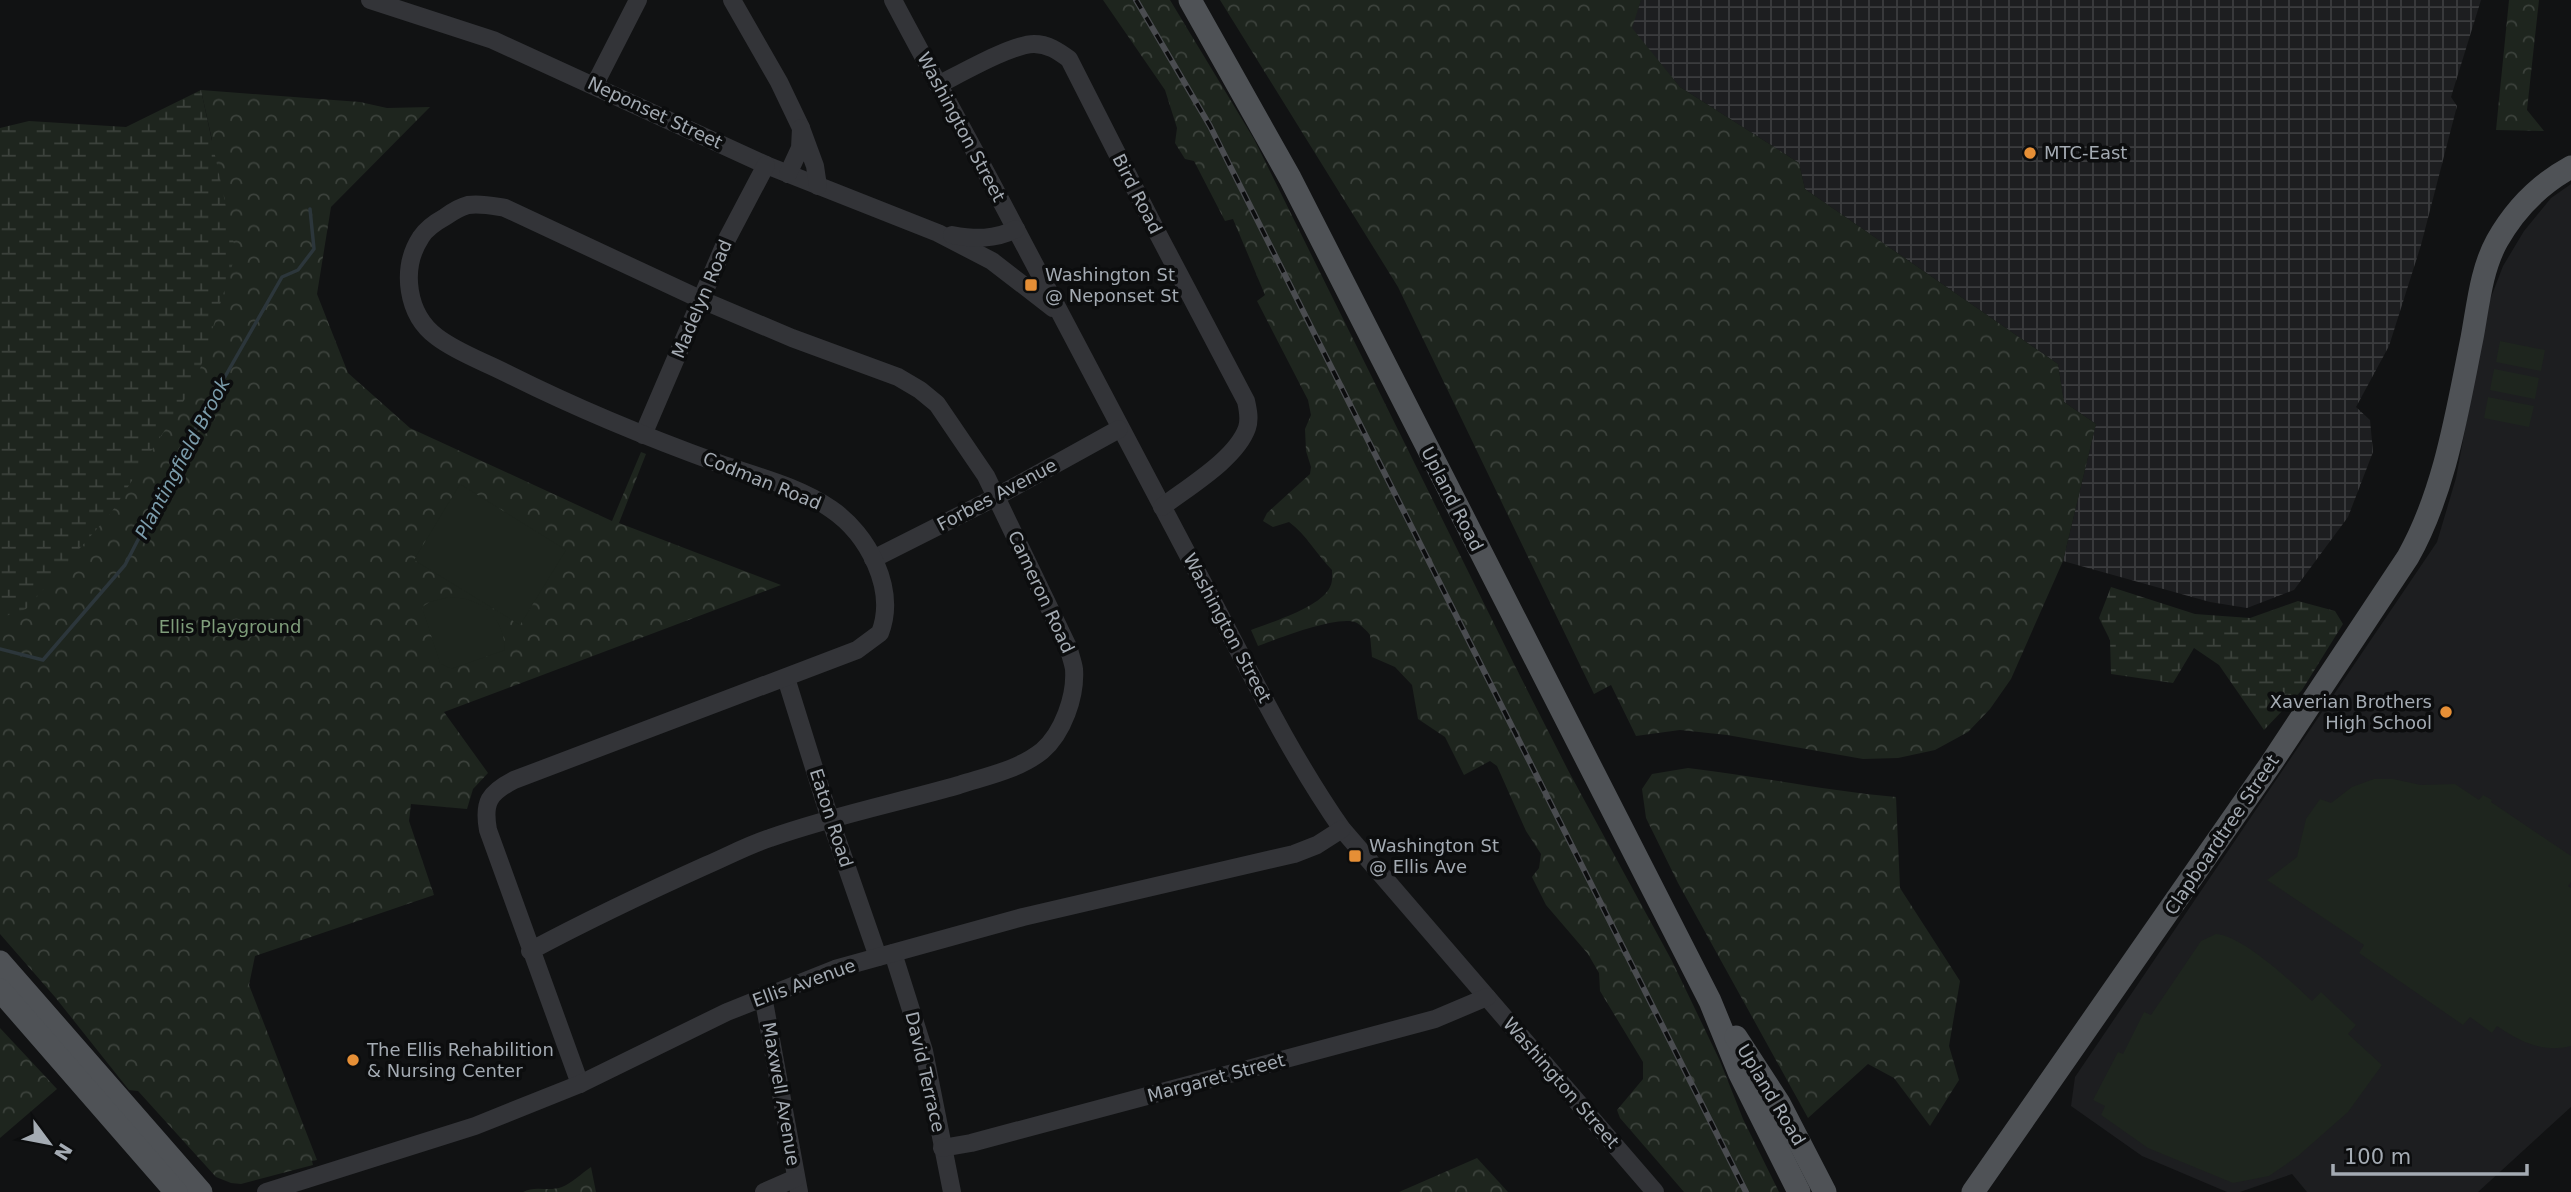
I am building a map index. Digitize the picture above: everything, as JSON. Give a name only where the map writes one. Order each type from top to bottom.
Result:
[{"type":"main road","name":"Upland Road","points":[[1190,0],[1290,178],[1392,383],[1710,1001],[1740,1072],[1799,1192]]},
{"type":"main road","name":"Clapboardtree Street","points":[[1973,1192],[2270,765],[2408,557],[2428,518],[2437,489],[2457,411],[2485,268],[2497,242],[2533,193],[2571,167]]},
{"type":"main road","points":[[0,962],[202,1192]]},
{"type":"main road","points":[[0,990],[176,1192]]},
{"type":"main road","name":"Upland Road","points":[[1710,1001],[1779,1103],[1825,1192]]},
{"type":"street","name":"Neponset Street","points":[[370,0],[493,40],[595,84],[766,165],[938,233],[992,261],[1059,313]]},
{"type":"street","points":[[595,84],[638,0]]},
{"type":"street","points":[[732,0],[779,82],[801,128],[818,186]]},
{"type":"street","name":"Washington Street","points":[[893,0],[1119,429],[1226,624],[1291,752],[1342,829],[1655,1192]]},
{"type":"street","name":"Bird Road","points":[[938,85],[1010,51],[1032,44],[1048,46],[1069,59],[1247,401],[1247,429],[1228,455],[1162,507]]},
{"type":"street","points":[[788,174],[800,148],[801,128]]},
{"type":"street","name":"Madelyn Road","points":[[643,435],[727,239],[766,165]]},
{"type":"street","name":"Codman Road","points":[[580,1084],[488,830],[484,811],[490,797],[499,788],[857,650],[880,633],[887,607],[885,589],[862,540],[832,509],[804,495],[643,435],[555,397],[435,336],[414,309],[409,289],[412,255],[421,236],[434,224],[466,206],[485,204],[505,208],[545,225],[702,300]]},
{"type":"street","name":"Neponset Street","points":[[938,233],[970,238],[1019,235]]},
{"type":"street","points":[[992,261],[1001,258],[1019,235]]},
{"type":"street","name":"Cameron Road","points":[[530,951],[667,883],[768,839],[830,819],[1005,771],[1030,760],[1044,749],[1060,725],[1072,692],[1074,669],[1069,649],[986,476],[937,404],[898,377],[792,338],[702,300]]},
{"type":"street","name":"Forbes Avenue","points":[[873,559],[996,497],[1119,429]]},
{"type":"street","name":"Eaton Road","points":[[786,678],[830,819],[886,956]]},
{"type":"street","name":"Ellis Avenue","points":[[275,1191],[475,1126],[580,1084],[763,996],[835,969],[1023,917],[1294,853],[1317,845],[1342,829]]},
{"type":"street","name":"David Terrace","points":[[886,956],[924,1051],[951,1192]]},
{"type":"street","name":"Maxwell Avenue","points":[[763,996],[797,1185]]},
{"type":"street","name":"Margaret Street","points":[[942,1148],[971,1143],[1345,1044],[1435,1019],[1487,997]]},
{"type":"street","points":[[764,1192],[797,1185]]},
{"type":"shaded area","points":[[1641,0],[2481,0],[2451,97],[2457,106],[2421,245],[2389,346],[2356,407],[2370,420],[2373,452],[2348,517],[2294,590],[2247,608],[2210,602],[2063,561],[2096,424],[2064,402],[2058,364],[1805,189],[1799,163],[1680,87],[1631,28]]},
{"type":"shaded area","name":"Xaverian Brothers High School","points":[[2571,184],[2571,1107],[2478,1192],[2307,1192],[2292,1174],[2240,1192],[2227,1192],[2142,1156],[2071,1106],[2075,1077],[2437,542],[2456,478],[2488,305],[2503,266],[2524,231],[2551,198]]},
{"type":"green space","points":[[1103,0],[1170,0],[1254,139],[1514,664],[1569,772],[1672,961],[1779,1192],[1684,1192],[1620,1118],[1617,1110],[1643,1079],[1643,1062],[1600,991],[1599,973],[1588,954],[1546,905],[1532,877],[1539,868],[1541,854],[1526,831],[1497,766],[1490,761],[1464,775],[1445,737],[1418,719],[1412,685],[1395,667],[1372,657],[1370,635],[1357,623],[1349,621],[1323,624],[1258,646],[1251,630],[1307,607],[1325,594],[1332,583],[1332,570],[1295,527],[1289,522],[1273,527],[1263,521],[1267,513],[1310,474],[1305,429],[1311,415],[1308,400],[1257,301],[1265,295],[1233,219],[1225,221],[1194,161],[1185,159],[1175,143],[1177,128],[1165,90]]},
{"type":"green space","points":[[1220,0],[1641,0],[1632,28],[1680,87],[1799,163],[1805,189],[2058,364],[2064,402],[2096,424],[2063,561],[2011,679],[1990,709],[1968,732],[1935,750],[1898,758],[1863,759],[1727,735],[1680,730],[1636,736],[1611,685],[1594,694],[1398,287]]},
{"type":"green space","points":[[2509,0],[2539,0],[2527,110],[2544,131],[2496,130]]},
{"type":"green space","name":"Ellis Playground","points":[[201,90],[360,102],[387,108],[430,107],[331,207],[317,294],[348,373],[410,428],[612,521],[641,452],[646,454],[619,523],[781,585],[444,712],[488,773],[473,789],[467,809],[411,804],[409,821],[434,895],[255,956],[249,985],[317,1160],[312,1161],[313,1165],[241,1184],[216,1177],[138,1091],[129,1090],[55,997],[0,934],[0,452],[212,140]]},
{"type":"green space","points":[[201,90],[236,253],[196,382],[111,513],[26,609],[0,618],[0,128],[29,121],[126,127]]},
{"type":"green space","points":[[2500,341],[2545,350],[2541,371],[2496,362]]},
{"type":"green space","points":[[2494,369],[2539,378],[2535,399],[2490,390]]},
{"type":"green space","points":[[2488,397],[2534,406],[2529,427],[2484,418]]},
{"type":"green space","points":[[460,484],[566,550],[520,625],[414,560]]},
{"type":"green space","points":[[2111,587],[2195,614],[2250,618],[2298,601],[2335,611],[2343,624],[2302,690],[2264,730],[2219,665],[2194,648],[2173,683],[2111,674],[2110,640],[2099,618]]},
{"type":"green space","points":[[449,597],[471,601],[489,611],[500,628],[505,650],[451,669],[440,663],[422,607]]},
{"type":"green space","points":[[1688,768],[1896,797],[1900,888],[1960,981],[1949,1046],[1959,1080],[1930,1126],[1894,1078],[1868,1064],[1808,1118],[1678,883],[1646,818],[1642,789],[1652,774]]},
{"type":"green space","points":[[2374,779],[2393,779],[2421,785],[2455,784],[2479,800],[2483,795],[2492,800],[2491,802],[2571,856],[2571,882],[2568,886],[2571,888],[2571,1046],[2551,1048],[2532,1045],[2497,1026],[2492,1033],[2470,1017],[2463,1025],[2359,953],[2364,945],[2267,880],[2297,857],[2306,819],[2320,799],[2331,803],[2352,787]]},
{"type":"green space","points":[[2216,934],[2227,936],[2253,951],[2312,1001],[2321,992],[2356,1025],[2348,1034],[2382,1065],[2348,1112],[2298,1156],[2269,1176],[2233,1183],[2148,1148],[2101,1115],[2105,1106],[2093,1100],[2118,1052],[2123,1054],[2144,1012],[2151,1015],[2201,941]]},
{"type":"green space","points":[[0,1028],[57,1089],[0,1138]]},
{"type":"green space","points":[[1477,1158],[1508,1192],[1399,1192]]},
{"type":"green space","points":[[591,1167],[596,1192],[523,1192],[562,1187]]},
{"type":"waterway","name":"Plantingfield Brook","points":[[0,649],[43,660],[125,565],[199,422],[282,277],[298,270],[314,249],[310,209]]},
{"type":"railway","points":[[1136,0],[1210,126],[1746,1192]]},
{"type":"place","name":"MTC-East","points":[[2030,153]]},
{"type":"place","name":"Washington St @ Neponset St","points":[[1031,285]]},
{"type":"place","name":"Xaverian Brothers High School","points":[[2446,712]]},
{"type":"place","name":"Washington St @ Ellis Ave","points":[[1355,856]]},
{"type":"place","name":"The Ellis Rehabilition & Nursing Center","points":[[353,1060]]}]
